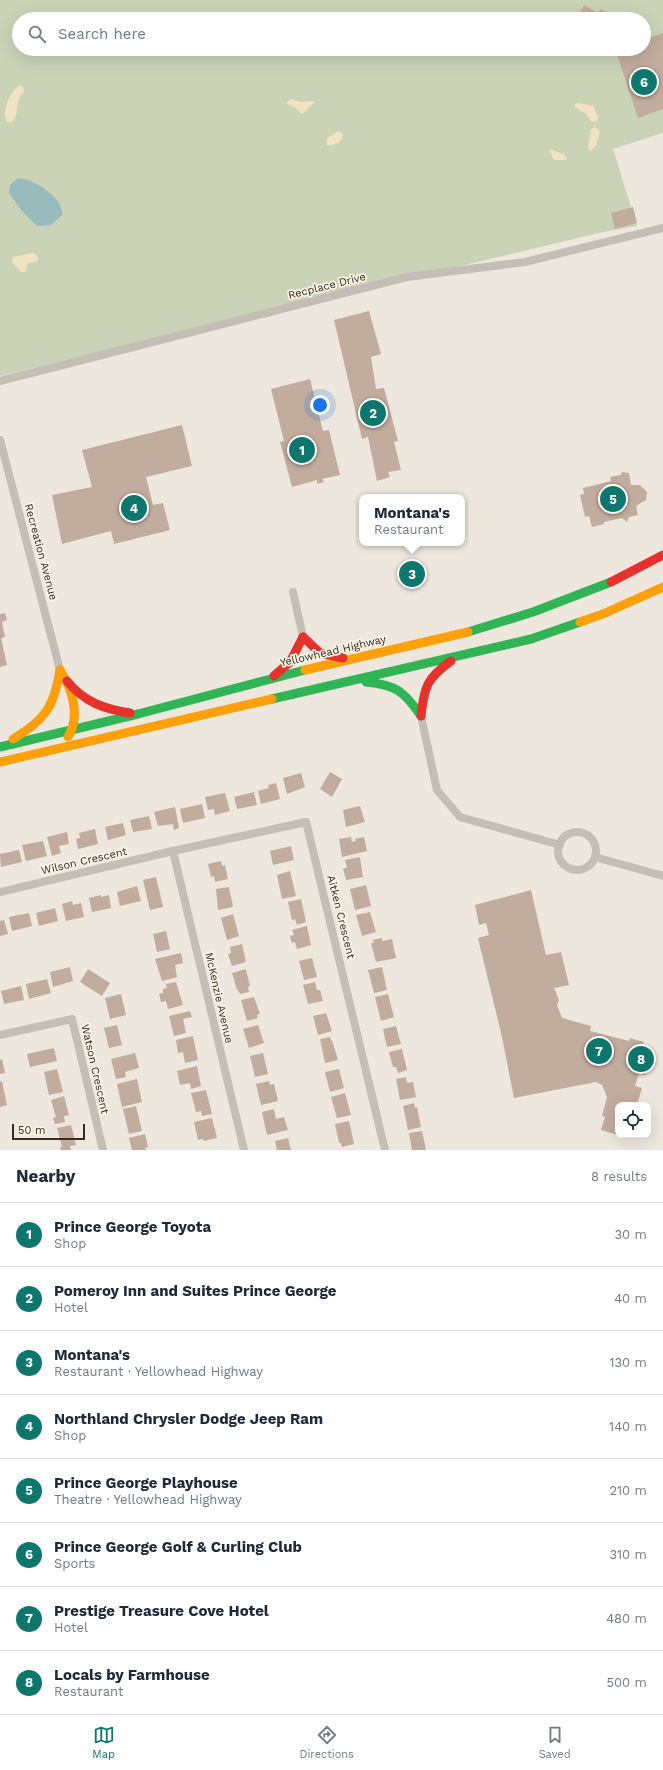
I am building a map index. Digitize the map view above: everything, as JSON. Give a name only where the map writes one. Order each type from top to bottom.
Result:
[{"type":"highway","name":"Yellowhead Highway","points":[[0,747],[138,714],[271,678],[463,634],[527,614],[611,582],[663,555]]},
{"type":"highway","points":[[0,762],[532,639],[610,612],[663,587]]},
{"type":"highway","points":[[271,678],[290,662],[303,637],[312,649],[324,655],[356,659]]},
{"type":"highway","points":[[422,716],[425,685],[437,671],[458,656]]},
{"type":"highway","points":[[60,670],[66,679],[84,698],[100,707],[138,714]]},
{"type":"highway","points":[[0,747],[45,717],[54,699],[60,670]]},
{"type":"highway","points":[[27,756],[66,739],[73,730],[74,709],[66,679]]},
{"type":"highway","points":[[355,680],[380,683],[398,688],[410,698],[422,716]]},
{"type":"street","name":"Recplace Drive","points":[[0,381],[407,277],[525,262],[663,228]]},
{"type":"street","name":"Recreation Avenue","points":[[0,440],[60,670]]},
{"type":"street","points":[[293,592],[303,637]]},
{"type":"street","points":[[422,716],[437,790],[460,817],[560,846]]},
{"type":"street","name":"Aitken Crescent","points":[[173,851],[306,822],[385,1150]]},
{"type":"street","points":[[581,833],[587,835],[594,843],[596,848],[595,857],[591,864],[586,868],[572,870],[560,859],[560,846],[565,837],[570,834],[581,833]]},
{"type":"street","name":"Wilson Crescent","points":[[0,892],[173,851]]},
{"type":"street","name":"McKenzie Avenue","points":[[173,851],[244,1150]]},
{"type":"street","points":[[595,857],[663,876]]},
{"type":"street","name":"Watson Crescent","points":[[0,1035],[72,1019],[103,1150]]},
{"type":"green space","points":[[0,0],[663,0],[663,133],[613,149],[637,226],[603,232],[0,376]]},
{"type":"sand","points":[[20,85],[23,87],[24,91],[20,96],[16,115],[12,122],[7,122],[5,113],[8,102],[13,92]]},
{"type":"sand","points":[[291,99],[301,102],[313,101],[314,103],[302,114],[296,108],[287,104]]},
{"type":"sand","points":[[578,103],[593,106],[598,117],[597,121],[592,122],[586,114],[575,107],[575,104]]},
{"type":"sand","points":[[595,127],[600,131],[596,146],[590,151],[588,147],[591,129]]},
{"type":"sand","points":[[338,131],[343,134],[342,139],[336,144],[327,145],[327,138]]},
{"type":"sand","points":[[551,149],[565,155],[567,160],[554,160],[549,150]]},
{"type":"sand","points":[[33,253],[38,256],[38,259],[36,262],[28,263],[25,272],[21,272],[12,262],[13,257]]},
{"type":"water","points":[[18,178],[25,179],[47,190],[58,202],[62,215],[51,225],[37,226],[22,211],[9,193],[10,185]]},
{"type":"building","points":[[584,5],[596,12],[580,12]]},
{"type":"building","points":[[600,9],[606,12],[598,12]]},
{"type":"building","points":[[663,33],[663,109],[638,118],[618,56],[651,56],[651,37]]},
{"type":"building","points":[[633,207],[637,223],[615,229],[611,213]]},
{"type":"building","points":[[369,311],[381,354],[371,357],[376,389],[384,388],[398,441],[394,442],[401,470],[388,472],[390,477],[377,481],[368,437],[362,439],[334,320]]},
{"type":"building","points":[[310,379],[323,431],[329,430],[340,475],[322,479],[324,482],[317,484],[317,480],[292,487],[280,442],[284,441],[271,389]]},
{"type":"building","points":[[182,425],[192,466],[146,477],[153,505],[163,503],[170,530],[114,544],[111,531],[62,544],[52,495],[92,487],[82,450]]},
{"type":"building","points":[[622,472],[629,473],[631,485],[640,485],[647,492],[646,500],[636,506],[638,515],[629,517],[627,522],[622,518],[604,522],[604,524],[592,527],[589,516],[585,517],[580,495],[584,494],[583,488],[611,481],[610,477],[621,475]]},
{"type":"building","points":[[5,613],[7,620],[2,622],[5,637],[1,638],[7,665],[0,667],[0,614]]},
{"type":"building","points":[[330,772],[342,779],[332,797],[320,789]]},
{"type":"building","points":[[301,773],[305,787],[287,794],[283,778]]},
{"type":"building","points":[[276,783],[280,799],[261,804],[258,791],[269,788],[268,785]]},
{"type":"building","points":[[254,792],[257,805],[237,809],[234,797]]},
{"type":"building","points":[[225,793],[230,811],[215,815],[214,809],[208,810],[205,797]]},
{"type":"building","points":[[202,804],[205,818],[183,823],[180,809]]},
{"type":"building","points":[[360,806],[365,822],[346,827],[343,810]]},
{"type":"building","points":[[175,807],[179,828],[174,830],[173,824],[158,826],[154,812]]},
{"type":"building","points":[[149,816],[152,829],[133,832],[130,820]]},
{"type":"building","points":[[123,823],[126,835],[108,840],[105,827]]},
{"type":"building","points":[[95,829],[98,844],[78,849],[76,839],[80,838],[79,833]]},
{"type":"building","points":[[67,832],[69,844],[59,846],[61,853],[52,856],[47,837]]},
{"type":"building","points":[[351,837],[352,842],[356,841],[355,839],[364,837],[367,851],[342,857],[339,839]]},
{"type":"building","points":[[43,841],[47,856],[26,861],[22,845]]},
{"type":"building","points":[[291,846],[294,860],[273,865],[270,851]]},
{"type":"building","points":[[19,850],[22,862],[1,867],[0,854]]},
{"type":"building","points":[[360,857],[363,877],[346,880],[343,868],[347,868],[345,860]]},
{"type":"building","points":[[221,861],[222,866],[225,865],[228,879],[215,882],[214,876],[211,877],[208,864]]},
{"type":"building","points":[[290,871],[296,896],[282,899],[277,875]]},
{"type":"building","points":[[156,877],[163,907],[150,910],[143,880]]},
{"type":"building","points":[[366,885],[371,906],[355,910],[350,889]]},
{"type":"building","points":[[137,886],[141,901],[120,906],[117,892]]},
{"type":"building","points":[[229,887],[233,907],[218,910],[216,889]]},
{"type":"building","points":[[531,890],[546,955],[561,952],[569,985],[554,988],[559,1000],[557,1005],[562,1018],[591,1026],[590,1031],[629,1041],[630,1038],[644,1042],[642,1045],[648,1047],[647,1050],[651,1051],[645,1075],[640,1074],[638,1076],[635,1086],[642,1088],[638,1102],[615,1102],[615,1134],[601,1130],[605,1117],[602,1116],[607,1097],[602,1085],[596,1082],[514,1098],[502,1037],[478,938],[489,935],[486,923],[479,925],[475,905]]},
{"type":"building","points":[[101,895],[101,897],[109,895],[111,908],[92,912],[89,898]]},
{"type":"building","points":[[301,899],[306,922],[297,925],[295,919],[292,920],[288,902]]},
{"type":"building","points":[[72,901],[73,905],[81,903],[84,917],[66,921],[62,904]]},
{"type":"building","points":[[55,908],[58,921],[39,926],[36,913]]},
{"type":"building","points":[[370,912],[376,932],[362,936],[356,915]]},
{"type":"building","points":[[29,913],[32,926],[12,931],[9,917]]},
{"type":"building","points":[[233,914],[239,936],[227,940],[221,918]]},
{"type":"building","points":[[4,920],[8,934],[0,936],[0,921]]},
{"type":"building","points":[[307,926],[311,945],[297,949],[295,942],[292,943],[290,936],[294,935],[292,930]]},
{"type":"building","points":[[166,931],[170,949],[157,952],[153,934]]},
{"type":"building","points":[[382,938],[382,941],[392,939],[396,958],[376,962],[371,943],[374,943],[373,940]]},
{"type":"building","points":[[242,944],[246,962],[232,966],[228,954],[231,953],[230,947]]},
{"type":"building","points":[[181,953],[183,963],[175,965],[177,977],[162,981],[155,959]]},
{"type":"building","points":[[312,958],[317,977],[304,980],[299,961]]},
{"type":"building","points":[[70,967],[73,981],[53,987],[50,972]]},
{"type":"building","points":[[382,967],[387,990],[374,993],[368,970]]},
{"type":"building","points":[[88,969],[110,983],[102,996],[80,982]]},
{"type":"building","points":[[246,969],[250,986],[248,987],[249,992],[240,994],[237,990],[232,973]]},
{"type":"building","points":[[47,979],[51,993],[29,999],[26,984]]},
{"type":"building","points":[[176,982],[183,1005],[168,1009],[166,1001],[161,1002],[159,994],[163,993],[163,989],[167,988],[166,984]]},
{"type":"building","points":[[315,982],[317,990],[320,990],[323,1001],[308,1004],[303,985]]},
{"type":"building","points":[[21,986],[24,1000],[4,1004],[1,991]]},
{"type":"building","points":[[121,994],[126,1015],[110,1019],[105,998]]},
{"type":"building","points":[[388,994],[394,1017],[381,1021],[375,997]]},
{"type":"building","points":[[254,997],[260,1014],[257,1015],[258,1018],[247,1021],[241,1000]]},
{"type":"building","points":[[190,1011],[192,1017],[183,1019],[186,1033],[174,1036],[169,1016]]},
{"type":"building","points":[[326,1013],[332,1031],[318,1035],[313,1016]]},
{"type":"building","points":[[117,1025],[122,1045],[109,1048],[104,1028]]},
{"type":"building","points":[[258,1025],[264,1043],[249,1048],[243,1029]]},
{"type":"building","points":[[396,1026],[401,1044],[387,1047],[383,1029]]},
{"type":"building","points":[[193,1036],[198,1060],[185,1063],[183,1052],[178,1053],[176,1040]]},
{"type":"building","points":[[330,1037],[338,1060],[325,1063],[320,1039]]},
{"type":"building","points":[[54,1048],[57,1061],[30,1067],[27,1054]]},
{"type":"building","points":[[402,1049],[407,1070],[398,1073],[396,1067],[393,1067],[389,1052]]},
{"type":"building","points":[[135,1053],[139,1068],[125,1072],[126,1077],[116,1079],[111,1059]]},
{"type":"building","points":[[263,1053],[268,1074],[255,1077],[250,1056]]},
{"type":"building","points":[[2,1059],[5,1073],[0,1074],[0,1060]]},
{"type":"building","points":[[197,1066],[201,1086],[191,1089],[190,1083],[180,1085],[177,1071]]},
{"type":"building","points":[[57,1069],[63,1092],[49,1095],[44,1072]]},
{"type":"building","points":[[339,1069],[344,1088],[330,1092],[325,1072]]},
{"type":"building","points":[[406,1077],[407,1083],[413,1082],[416,1097],[400,1100],[396,1079]]},
{"type":"building","points":[[137,1079],[142,1102],[122,1107],[117,1084]]},
{"type":"building","points":[[2,1081],[7,1105],[0,1107],[0,1082]]},
{"type":"building","points":[[269,1081],[270,1085],[274,1084],[278,1101],[261,1105],[256,1084]]},
{"type":"building","points":[[206,1090],[212,1114],[202,1116],[201,1111],[196,1112],[191,1093]]},
{"type":"building","points":[[345,1093],[351,1115],[337,1118],[331,1097]]},
{"type":"building","points":[[64,1096],[69,1115],[64,1116],[65,1122],[55,1124],[53,1118],[56,1117],[51,1100]]},
{"type":"building","points":[[414,1103],[415,1108],[417,1107],[421,1127],[408,1130],[403,1106]]},
{"type":"building","points":[[136,1106],[142,1131],[129,1134],[123,1109]]},
{"type":"building","points":[[274,1109],[276,1119],[284,1117],[288,1130],[267,1135],[262,1112]]},
{"type":"building","points":[[212,1118],[217,1138],[204,1141],[203,1139],[198,1140],[194,1122]]},
{"type":"building","points":[[349,1121],[354,1144],[342,1147],[341,1143],[339,1143],[335,1124]]},
{"type":"building","points":[[71,1125],[76,1145],[70,1146],[71,1150],[61,1150],[60,1147],[62,1147],[57,1128]]},
{"type":"building","points":[[422,1131],[426,1150],[412,1150],[409,1133]]},
{"type":"building","points":[[145,1134],[148,1147],[145,1148],[146,1150],[132,1150],[129,1138]]},
{"type":"building","points":[[288,1138],[291,1150],[277,1150],[275,1141]]},
{"type":"traffic: fast","points":[[468,632],[533,612],[611,582]]},
{"type":"traffic: fast","points":[[272,699],[531,639],[580,622]]},
{"type":"traffic: fast","points":[[0,747],[138,714],[305,670]]},
{"type":"traffic: fast","points":[[366,682],[392,687],[404,695],[421,716]]},
{"type":"traffic: slow","points":[[580,622],[603,614],[663,587]]},
{"type":"traffic: slow","points":[[305,670],[468,632]]},
{"type":"traffic: slow","points":[[60,670],[68,686],[73,703],[74,720],[68,737]]},
{"type":"traffic: slow","points":[[13,739],[33,725],[46,711],[55,694],[60,670]]},
{"type":"traffic: slow","points":[[0,762],[272,699]]},
{"type":"traffic: jam","points":[[611,582],[663,555]]},
{"type":"traffic: jam","points":[[303,637],[320,653],[343,658]]},
{"type":"traffic: jam","points":[[274,676],[290,662],[303,637]]},
{"type":"traffic: jam","points":[[421,716],[425,690],[428,684],[432,678],[451,661]]},
{"type":"traffic: jam","points":[[67,681],[80,694],[95,703],[103,707],[130,713]]},
{"type":"place","name":"Prince George Golf & Curling Club","points":[[644,82]]},
{"type":"place","name":"Pomeroy Inn and Suites Prince George","points":[[373,413]]},
{"type":"place","name":"Prince George Toyota","points":[[302,450]]},
{"type":"place","name":"Prince George Playhouse","points":[[613,499]]},
{"type":"place","name":"Northland Chrysler Dodge Jeep Ram","points":[[134,508]]},
{"type":"place","name":"Montana's","points":[[412,574]]},
{"type":"place","name":"Prestige Treasure Cove Hotel","points":[[599,1051]]},
{"type":"place","name":"Locals by Farmhouse","points":[[641,1059]]}]
